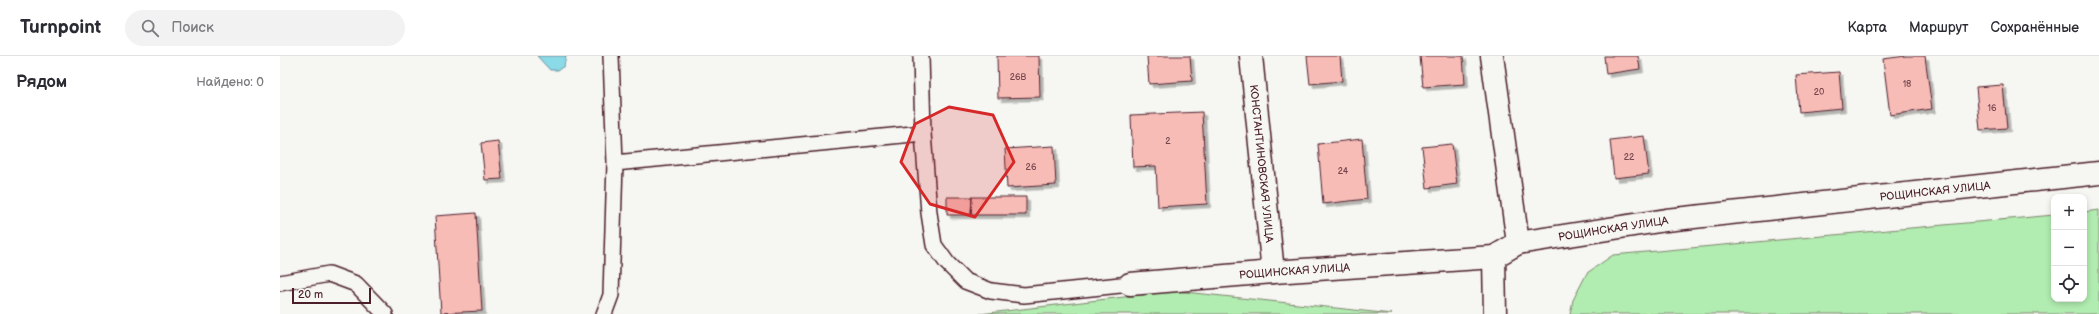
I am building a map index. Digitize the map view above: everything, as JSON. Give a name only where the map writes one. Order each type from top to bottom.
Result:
[{"type":"street","name":"КОНСТАНТИНОВСКАЯ УЛИЦА","points":[[1251,56],[1273,272]]},
{"type":"street","points":[[1492,56],[1518,243]]},
{"type":"street","name":"РОЩИНСКАЯ УЛИЦА","points":[[1130,284],[1273,272],[1494,257],[1518,243],[1666,220],[2099,173]]},
{"type":"street","points":[[1494,257],[1495,314]]},
{"type":"lane","points":[[604,314],[611,295],[615,163],[611,56]]},
{"type":"lane","points":[[921,56],[923,133],[929,213],[934,245],[947,263],[965,281],[990,291],[1024,295],[1130,284]]},
{"type":"lane","points":[[615,163],[923,133]]},
{"type":"lane","points":[[280,283],[329,274],[356,284],[385,314]]},
{"type":"highlighted area","points":[[949,107],[993,115],[1014,162],[975,217],[930,204],[901,162],[915,124]]},
{"type":"green space","points":[[2099,210],[2099,314],[1570,314],[1573,300],[1587,273],[1613,255],[2051,215],[2051,302],[2087,302],[2087,212]]},
{"type":"green space","points":[[1175,291],[1392,314],[980,314]]},
{"type":"water","points":[[537,56],[566,57],[564,66],[558,70],[550,70]]},
{"type":"building","points":[[997,56],[1039,56],[1040,97],[998,98]]},
{"type":"building","points":[[1147,56],[1190,56],[1192,81],[1149,84]]},
{"type":"building","points":[[1307,56],[1340,56],[1342,81],[1310,84]]},
{"type":"building","points":[[1420,56],[1463,56],[1465,84],[1423,87]]},
{"type":"building","points":[[1604,56],[1638,56],[1640,69],[1606,74]]},
{"type":"building","points":[[1906,56],[1925,56],[1932,109],[1890,115],[1883,59]]},
{"type":"building","points":[[1839,72],[1842,108],[1799,112],[1796,75]]},
{"type":"building","points":[[2003,85],[2007,128],[1980,130],[1976,87]]},
{"type":"building","points":[[1202,112],[1207,204],[1158,207],[1156,166],[1133,167],[1131,115]]},
{"type":"building","points":[[1644,136],[1649,174],[1614,178],[1610,140]]},
{"type":"building","points":[[1362,139],[1367,199],[1323,204],[1318,144]]},
{"type":"building","points":[[498,141],[502,179],[485,180],[481,143]]},
{"type":"building","points":[[1452,144],[1457,184],[1427,188],[1422,147]]},
{"type":"building","points":[[1054,146],[1056,185],[1007,188],[1005,149]]},
{"type":"building","points":[[947,197],[972,197],[971,215],[947,215]]},
{"type":"building","points":[[972,197],[1026,197],[1026,215],[971,215]]},
{"type":"building","points":[[476,213],[482,311],[441,313],[435,216]]}]
